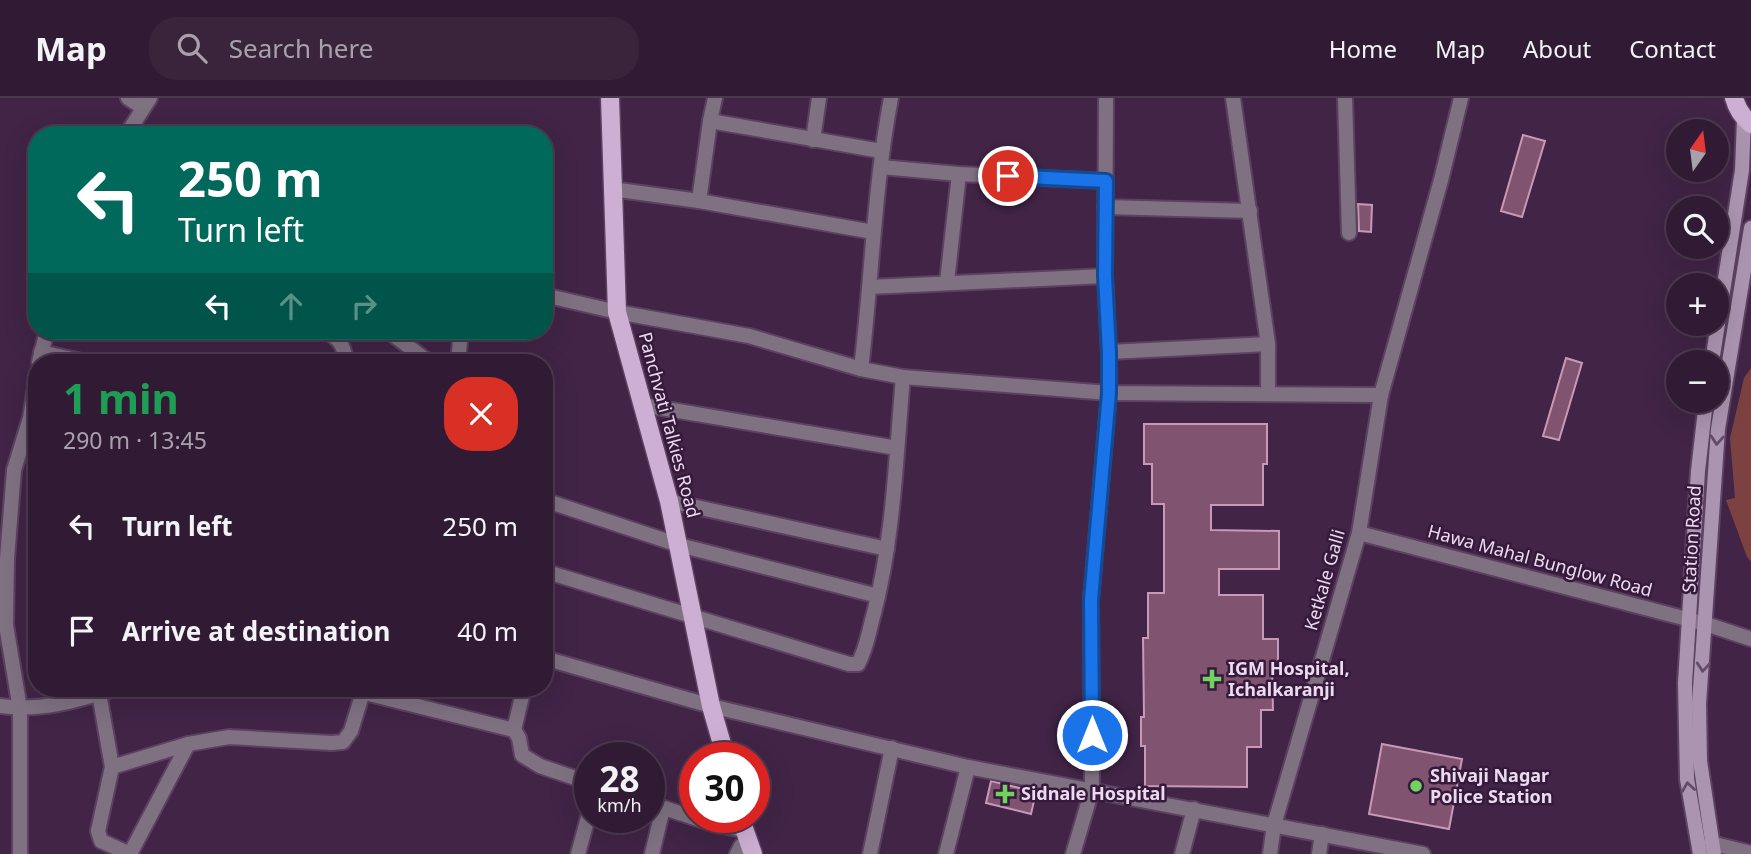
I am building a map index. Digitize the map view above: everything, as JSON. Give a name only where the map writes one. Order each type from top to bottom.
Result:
[{"type":"main road","name":"Panchvati Talkies Road","points":[[610,98],[617,312],[680,545],[711,706],[721,742]]},
{"type":"main road","points":[[1714,350],[1748,122],[1736,107],[1734,98]]},
{"type":"main road","name":"Station Road","points":[[1712,848],[1700,761],[1699,704],[1718,429],[1747,276],[1751,228]]},
{"type":"main road","name":"Station Road","points":[[1700,854],[1687,779],[1684,738],[1698,471],[1705,413]]},
{"type":"street","points":[[128,98],[146,103],[132,126]]},
{"type":"street","points":[[699,201],[715,98]]},
{"type":"street","points":[[813,140],[819,98]]},
{"type":"street","points":[[861,369],[881,151],[891,98]]},
{"type":"street","points":[[1073,854],[1092,790],[1091,600],[1109,393],[1105,276],[1106,98]]},
{"type":"street","points":[[1233,98],[1268,344],[1268,394]]},
{"type":"street","points":[[1345,98],[1349,233]]},
{"type":"street","name":"Ketkale Galli","points":[[1270,854],[1274,825],[1359,533],[1381,395],[1461,98]]},
{"type":"street","points":[[710,121],[881,151]]},
{"type":"street","points":[[881,167],[958,174],[1106,181]]},
{"type":"street","points":[[947,282],[958,174]]},
{"type":"street","points":[[612,189],[699,201],[873,232]]},
{"type":"street","points":[[1105,207],[1250,211]]},
{"type":"street","points":[[870,287],[1105,276]]},
{"type":"street","points":[[553,297],[617,312],[749,336],[861,369],[903,377],[1109,393],[1381,395]]},
{"type":"street","points":[[400,340],[418,354]]},
{"type":"street","points":[[1109,352],[1268,344]]},
{"type":"street","points":[[553,574],[849,664],[858,664],[878,596],[887,549],[903,377]]},
{"type":"street","points":[[643,405],[897,448]]},
{"type":"street","points":[[20,854],[20,709],[6,625],[5,520],[14,470],[28,424]]},
{"type":"street","points":[[669,501],[887,549]]},
{"type":"street","points":[[553,503],[680,545],[878,596]]},
{"type":"street","name":"Hawa Mahal Bunglow Road","points":[[1359,533],[1706,624],[1751,639]]},
{"type":"street","points":[[553,661],[711,706],[968,767],[1322,834],[1379,850],[1423,854]]},
{"type":"street","points":[[0,706],[20,709],[64,705],[87,697]]},
{"type":"street","points":[[100,697],[111,767],[98,831],[101,841],[131,854],[187,744]]},
{"type":"street","points":[[111,767],[187,744],[229,737],[343,742],[351,731],[361,697]]},
{"type":"street","points":[[383,697],[513,730],[519,738],[522,755],[540,766],[574,778]]},
{"type":"street","points":[[513,730],[522,697]]},
{"type":"street","points":[[870,854],[892,748]]},
{"type":"street","points":[[946,854],[968,767]]},
{"type":"street","points":[[665,809],[713,824],[744,840]]},
{"type":"street","points":[[1182,854],[1194,809]]},
{"type":"street","points":[[578,854],[584,833]]},
{"type":"street","points":[[652,854],[654,833]]},
{"type":"street","points":[[1319,854],[1322,834]]},
{"type":"street","points":[[1712,848],[1751,853]]},
{"type":"shaded area","points":[[1751,368],[1751,562],[1726,500],[1735,498],[1730,438],[1744,378]]},
{"type":"building","points":[[1523,135],[1545,141],[1522,217],[1501,211]]},
{"type":"building","points":[[1358,204],[1372,205],[1371,232],[1359,231]]},
{"type":"building","points":[[1566,358],[1582,363],[1559,440],[1543,436]]},
{"type":"building","points":[[1144,424],[1267,424],[1263,505],[1211,505],[1211,530],[1279,531],[1279,569],[1219,569],[1219,595],[1263,595],[1263,639],[1278,639],[1278,666],[1272,666],[1273,710],[1261,710],[1261,747],[1247,747],[1247,787],[1145,786],[1145,746],[1141,746],[1141,717],[1144,717],[1143,638],[1148,638],[1148,593],[1164,593],[1164,504],[1152,504],[1152,464],[1144,464]]},
{"type":"building","name":"Shivaji Nagar Police Station","points":[[1382,744],[1462,759],[1449,829],[1369,814]]},
{"type":"building","points":[[991,781],[1036,792],[1031,814],[986,803]]},
{"type":"place","name":"IGM Hospital, Ichalkaranji","points":[[1212,679]]},
{"type":"place","name":"Shivaji Nagar Police Station","points":[[1416,786]]},
{"type":"place","name":"Sidnale Hospital","points":[[1005,794]]},
{"type":"route","points":[[1008,176],[1106,181],[1105,276],[1109,393],[1091,600],[1092,735]]}]
